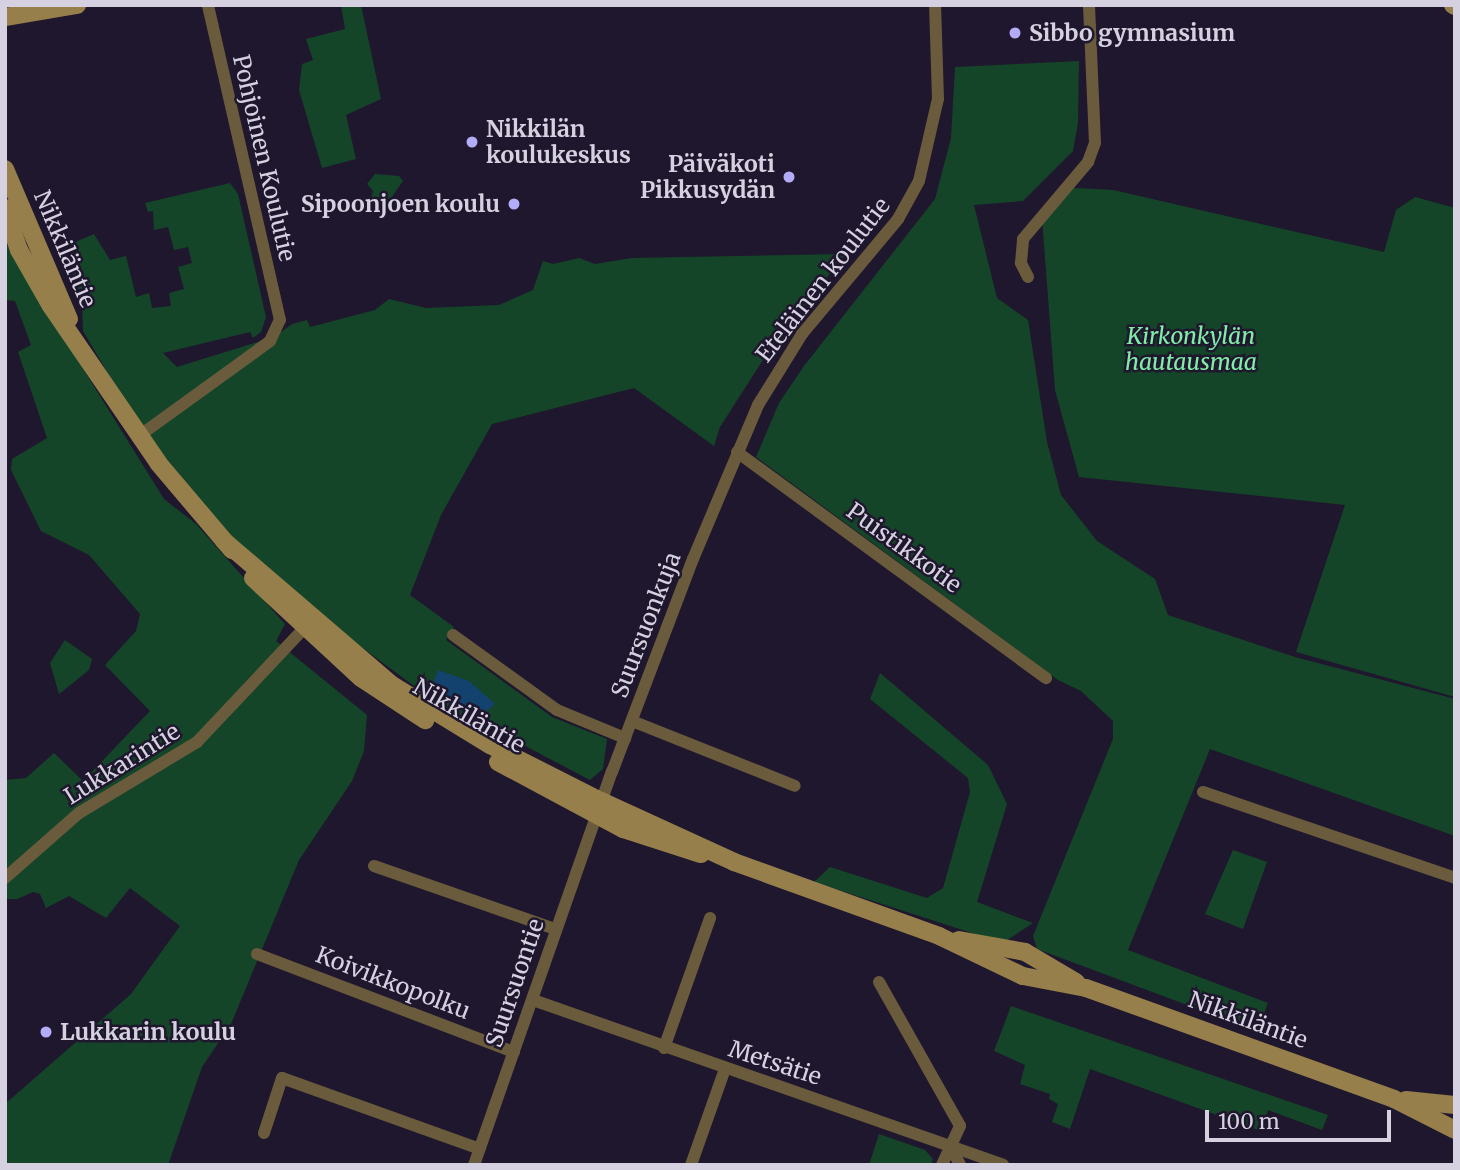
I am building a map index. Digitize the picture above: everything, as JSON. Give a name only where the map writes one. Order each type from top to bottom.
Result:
[{"type":"street","points":[[5,17],[27,17],[78,5]]},
{"type":"street","name":"Pohjoinen Koulutie","points":[[139,436],[270,341],[280,320],[208,5]]},
{"type":"street","name":"Eteläinen koulutie","points":[[737,452],[781,365],[898,219],[919,181],[938,99],[936,5]]},
{"type":"street","points":[[1028,277],[1021,263],[1023,239],[1088,163],[1095,143],[1089,5]]},
{"type":"street","points":[[5,29],[27,17]]},
{"type":"street","name":"Nikkiläntie","points":[[5,169],[80,348]]},
{"type":"street","name":"Nikkiläntie","points":[[5,208],[19,250],[80,348],[139,436],[224,541],[308,623],[437,715],[599,808],[734,862],[939,936],[1023,976],[1086,988],[1394,1099],[1455,1130]]},
{"type":"street","name":"Puistikkotie","points":[[737,452],[1046,678]]},
{"type":"street","name":"Suursuonkuja","points":[[599,808],[737,452]]},
{"type":"street","name":"Lukkarintie","points":[[5,878],[79,813],[190,748],[308,623]]},
{"type":"street","points":[[453,635],[557,710],[625,738]]},
{"type":"street","points":[[632,721],[795,786]]},
{"type":"street","points":[[1203,792],[1455,878]]},
{"type":"street","name":"Suursuontie","points":[[474,1165],[599,808]]},
{"type":"street","points":[[374,866],[555,929]]},
{"type":"street","points":[[664,1048],[710,918]]},
{"type":"street","name":"Koivikkopolku","points":[[257,954],[514,1052]]},
{"type":"street","points":[[879,982],[960,1126],[942,1165]]},
{"type":"street","name":"Metsätie","points":[[533,1000],[725,1069],[933,1137],[951,1149],[1003,1165]]},
{"type":"street","points":[[691,1165],[725,1069]]},
{"type":"street","points":[[264,1133],[282,1078],[480,1149]]},
{"type":"street","name":"Nikkiläntie","points":[[1394,1099],[1455,1105]]},
{"type":"street","points":[[951,1149],[960,1165]]},
{"type":"green space","points":[[341,5],[361,5],[381,99],[346,115],[356,159],[322,168],[299,90],[302,64],[313,60],[306,39],[345,29]]},
{"type":"green space","points":[[1079,61],[1078,123],[1073,151],[1023,201],[974,205],[997,298],[1028,320],[1047,442],[1061,495],[1097,541],[1155,579],[1168,615],[1295,657],[1455,699],[1455,836],[1210,749],[1128,950],[1268,1003],[1257,1031],[1037,949],[1033,936],[1113,739],[1113,721],[1081,691],[1058,680],[756,457],[779,403],[804,366],[935,199],[951,138],[955,67]]},
{"type":"green space","points":[[375,174],[399,176],[403,181],[384,208],[371,200],[373,191],[367,184]]},
{"type":"green space","points":[[230,183],[238,194],[266,317],[261,332],[253,338],[250,332],[163,353],[177,367],[274,337],[292,324],[307,320],[310,327],[375,310],[389,299],[426,308],[499,305],[533,290],[543,261],[553,264],[579,258],[595,264],[632,258],[846,254],[775,341],[720,427],[714,446],[634,388],[492,424],[441,515],[410,595],[454,627],[446,640],[552,717],[607,739],[603,769],[590,780],[493,729],[460,720],[333,626],[244,550],[178,475],[125,402],[83,331],[82,304],[64,247],[94,234],[110,260],[126,256],[136,297],[149,293],[152,308],[171,306],[169,293],[184,289],[178,267],[192,263],[188,247],[174,250],[168,227],[154,230],[153,211],[148,212],[145,203]]},
{"type":"green space","name":"Kirkonkylän hautausmaa","points":[[1074,188],[1113,190],[1384,252],[1396,210],[1415,197],[1455,208],[1455,697],[1296,652],[1345,505],[1079,477],[1055,390],[1042,218]]},
{"type":"green space","points":[[5,223],[37,295],[164,499],[196,524],[285,624],[276,641],[367,715],[364,751],[352,781],[299,860],[231,1024],[202,1067],[168,1165],[5,1165],[5,1104],[131,994],[180,926],[130,888],[106,918],[69,896],[46,908],[40,894],[33,892],[17,899],[5,899],[5,780],[26,778],[54,753],[83,781],[150,711],[105,665],[136,631],[140,614],[89,555],[41,531],[11,470],[12,459],[47,438],[18,352],[31,345],[15,301],[5,300]]},
{"type":"green space","points":[[65,640],[92,659],[89,670],[59,694],[50,663]]},
{"type":"green space","points":[[880,673],[988,765],[1007,804],[977,902],[1033,923],[1003,943],[814,882],[830,867],[927,898],[943,888],[970,792],[968,778],[870,699]]},
{"type":"green space","points":[[1233,850],[1267,862],[1243,929],[1205,914]]},
{"type":"green space","points":[[1011,1006],[1328,1115],[1322,1130],[1268,1110],[1261,1131],[1090,1069],[1070,1129],[1052,1122],[1058,1104],[1049,1099],[1050,1094],[1020,1084],[1025,1065],[994,1051]]},
{"type":"green space","points":[[879,1134],[925,1150],[933,1159],[931,1165],[869,1165]]},
{"type":"water","points":[[438,670],[469,681],[495,704],[484,713],[450,704],[434,681]]},
{"type":"place","name":"Sibbo gymnasium","points":[[1015,33]]},
{"type":"place","name":"Nikkilän koulukeskus","points":[[472,142]]},
{"type":"place","name":"Päiväkoti Pikkusydän","points":[[789,177]]},
{"type":"place","name":"Sipoonjoen koulu","points":[[514,204]]},
{"type":"place","name":"Lukkarin koulu","points":[[46,1032]]}]
